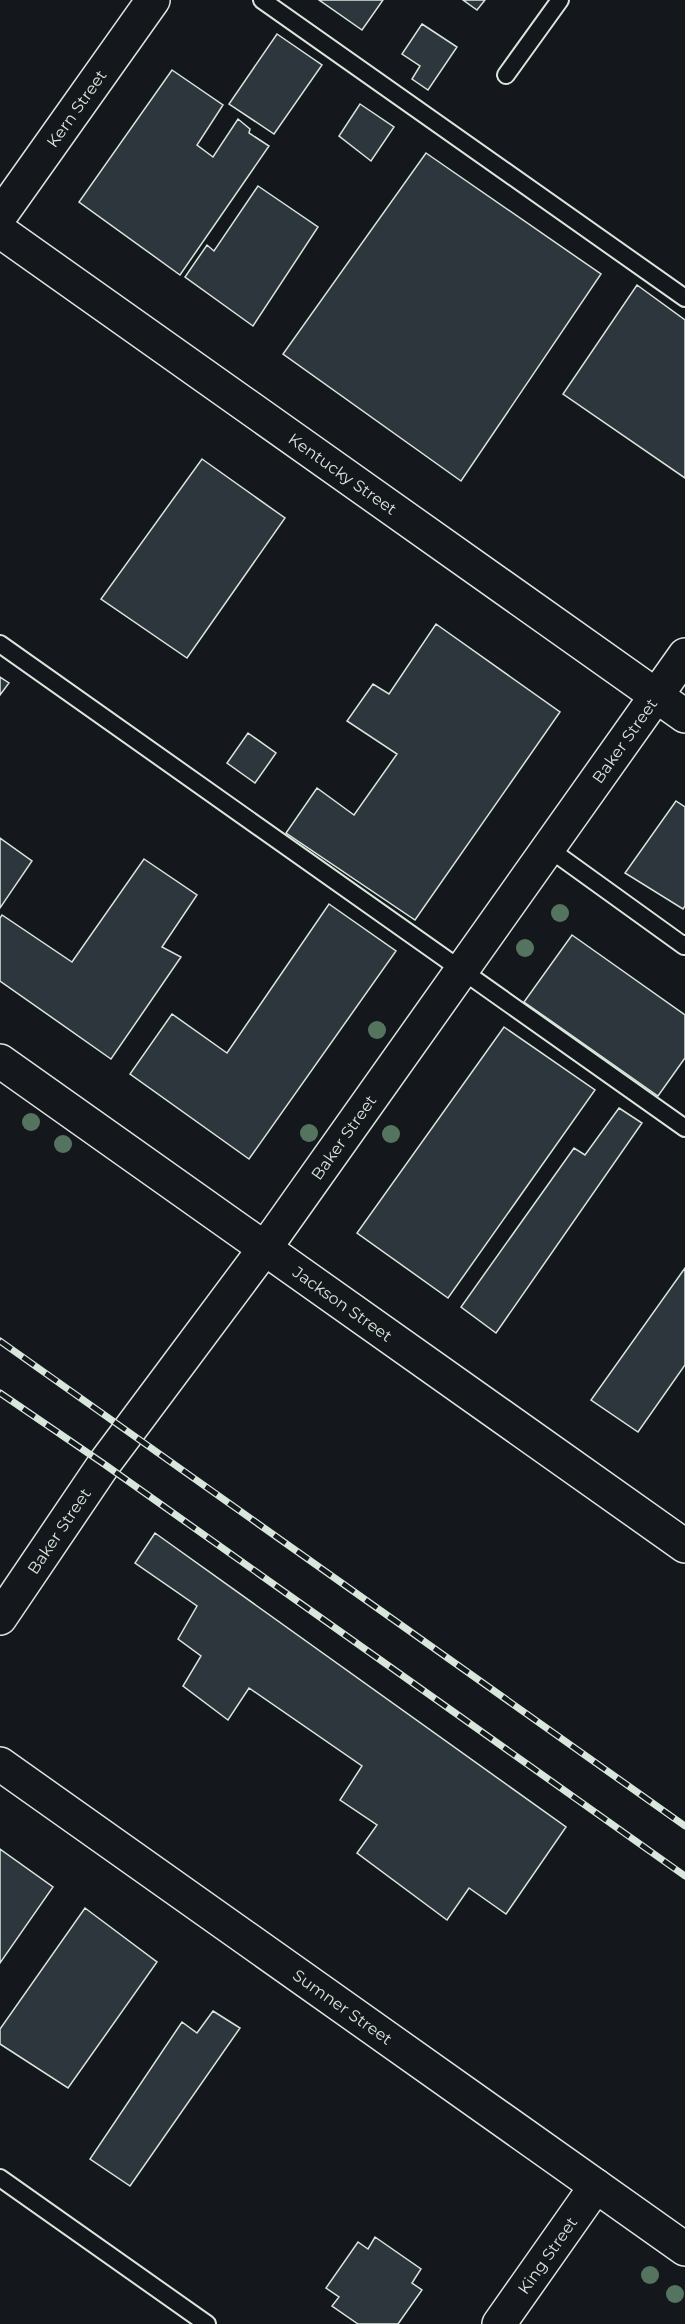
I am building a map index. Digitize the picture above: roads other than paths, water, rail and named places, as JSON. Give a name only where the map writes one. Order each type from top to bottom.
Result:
[{"type":"street","name":"Kern Street","points":[[0,216],[153,0]]},
{"type":"street","name":"Kentucky Street","points":[[0,231],[685,716]]},
{"type":"street","name":"Baker Street","points":[[0,1618],[104,1464],[265,1248],[685,655]]},
{"type":"street","name":"Jackson Street","points":[[0,1061],[685,1546]]},
{"type":"street","name":"Sumner Street","points":[[0,1764],[685,2250]]},
{"type":"street","name":"King Street","points":[[499,2324],[596,2186]]},
{"type":"lane","points":[[262,0],[685,298]]},
{"type":"lane","points":[[506,75],[560,0]]},
{"type":"lane","points":[[0,644],[685,1128]]},
{"type":"lane","points":[[548,848],[684,946],[685,944]]},
{"type":"lane","points":[[0,2178],[207,2324]]},
{"type":"railway","points":[[0,1341],[685,1826]]},
{"type":"railway","points":[[0,1393],[104,1464],[685,1876]]}]
